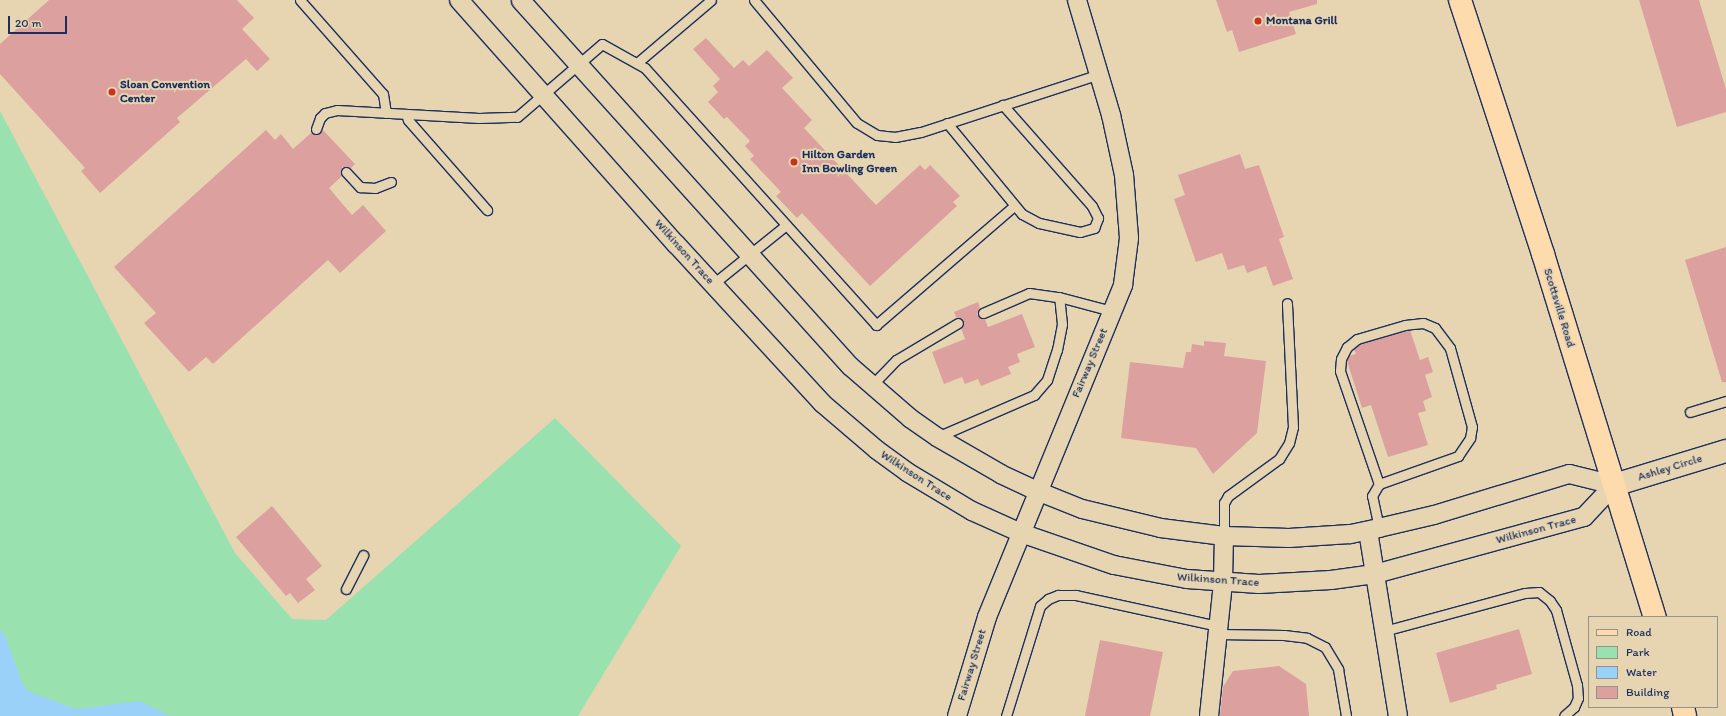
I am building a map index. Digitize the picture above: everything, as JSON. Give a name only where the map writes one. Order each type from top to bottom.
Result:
[{"type":"main road","name":"Scottsville Road","points":[[1460,0],[1655,616]]},
{"type":"street","name":"Wilkinson Trace","points":[[459,0],[713,284],[822,403],[877,450],[938,492],[1020,533],[1114,565],[1151,573],[1223,582],[1296,583],[1375,574],[1584,517],[1614,485]]},
{"type":"street","points":[[521,0],[580,64],[822,337],[871,386],[937,437],[995,471],[1037,491],[1082,509],[1133,522],[1224,536],[1289,538],[1373,530],[1434,515],[1569,474],[1614,485]]},
{"type":"street","name":"Fairway Street","points":[[957,716],[977,642],[1037,491],[1123,285],[1129,238],[1128,206],[1118,144],[1099,74],[1076,0]]},
{"type":"street","name":"Ashley Circle","points":[[1614,485],[1726,451]]},
{"type":"street","points":[[1373,530],[1375,574],[1398,716]]},
{"type":"street","points":[[1209,716],[1223,582],[1224,536]]},
{"type":"lane","points":[[300,0],[383,94],[386,113]]},
{"type":"lane","points":[[637,63],[711,0]]},
{"type":"lane","points":[[754,0],[857,123],[877,135],[895,137],[947,124],[1099,74]]},
{"type":"lane","points":[[316,129],[325,113],[337,110],[510,118],[517,116],[544,95],[602,44],[645,68],[876,325],[1014,206]]},
{"type":"lane","points":[[947,124],[1022,214],[1039,223],[1080,232],[1094,228],[1098,218],[1092,206],[1003,105]]},
{"type":"lane","points":[[406,114],[408,120],[487,210]]},
{"type":"lane","points":[[346,172],[360,187],[375,188],[391,182]]},
{"type":"lane","points":[[713,284],[786,225]]},
{"type":"lane","points":[[983,313],[1028,293],[1059,297],[1112,311]]},
{"type":"lane","points":[[937,437],[1034,395],[1047,380],[1057,350],[1062,324],[1059,297]]},
{"type":"lane","points":[[1224,536],[1224,503],[1228,496],[1279,459],[1289,444],[1293,427],[1287,303]]},
{"type":"lane","points":[[871,386],[896,360],[958,323]]},
{"type":"lane","points":[[1373,530],[1372,496],[1379,484],[1458,456],[1466,447],[1472,428],[1450,348],[1435,328],[1423,323],[1405,324],[1357,339],[1347,347],[1341,359],[1340,371],[1379,484]]},
{"type":"lane","points":[[1690,412],[1726,401]]},
{"type":"lane","points":[[346,589],[363,555]]},
{"type":"lane","points":[[1384,631],[1525,593],[1539,592],[1550,601],[1556,610],[1577,685],[1578,698],[1574,708],[1564,716]]},
{"type":"lane","points":[[1006,716],[1040,606],[1048,599],[1058,595],[1076,595],[1218,630],[1307,638],[1325,647],[1338,668],[1346,716]]},
{"type":"green space","points":[[0,111],[235,553],[292,619],[326,620],[555,418],[681,546],[578,716],[0,716]]},
{"type":"water","points":[[0,630],[4,633],[23,685],[30,692],[76,709],[140,701],[170,716],[0,716]]},
{"type":"building","name":"Sloan Convention Center","points":[[49,0],[237,0],[254,18],[242,29],[270,59],[257,71],[246,59],[177,118],[180,122],[100,193],[81,171],[85,168],[0,74],[0,44]]},
{"type":"building","name":"Montana Grill","points":[[1216,0],[1317,0],[1317,4],[1289,12],[1296,34],[1239,52],[1232,30],[1227,32]]},
{"type":"building","points":[[1639,0],[1699,0],[1726,89],[1726,112],[1677,127]]},
{"type":"building","name":"Hilton Garden Inn Bowling Green","points":[[706,38],[734,68],[743,60],[749,66],[767,50],[793,78],[782,88],[812,120],[804,128],[876,205],[920,165],[925,170],[930,165],[960,196],[953,202],[957,206],[870,286],[802,213],[797,218],[776,196],[781,192],[750,159],[754,156],[745,146],[750,141],[727,117],[724,119],[708,102],[718,92],[713,86],[720,79],[693,49]]},
{"type":"building","points":[[322,129],[355,164],[351,168],[342,167],[342,176],[329,188],[352,215],[363,205],[386,231],[340,273],[328,260],[213,364],[206,357],[189,372],[144,323],[156,313],[114,267],[266,130],[275,140],[281,134],[293,149],[311,133],[317,135]]},
{"type":"building","points":[[1240,154],[1245,169],[1259,165],[1284,237],[1279,239],[1293,279],[1273,286],[1266,266],[1247,273],[1244,265],[1228,270],[1222,253],[1196,262],[1174,199],[1185,195],[1178,175]]},
{"type":"building","points":[[1726,247],[1726,382],[1722,382],[1685,260]]},
{"type":"building","points":[[978,302],[980,308],[977,315],[985,319],[988,327],[1022,314],[1035,347],[1017,354],[1020,362],[1008,367],[1011,374],[981,386],[978,379],[965,384],[962,377],[944,384],[932,352],[965,339],[961,328],[963,320],[956,317],[954,312]]},
{"type":"building","points":[[1410,330],[1420,360],[1428,357],[1433,372],[1425,375],[1432,397],[1423,401],[1426,411],[1418,413],[1428,445],[1388,457],[1371,405],[1362,408],[1347,361],[1349,356],[1356,354],[1354,349],[1360,344]]},
{"type":"building","points":[[1204,341],[1226,343],[1224,356],[1266,361],[1257,433],[1213,474],[1196,448],[1121,438],[1130,362],[1183,368],[1186,352],[1191,352],[1192,344],[1204,346]]},
{"type":"building","points":[[272,506],[322,566],[306,579],[315,590],[298,603],[290,593],[286,596],[236,537]]},
{"type":"building","points":[[1519,629],[1532,674],[1496,685],[1497,689],[1450,703],[1436,653]]},
{"type":"building","points":[[1100,640],[1163,652],[1150,716],[1085,716]]},
{"type":"building","points":[[1279,666],[1306,684],[1309,716],[1220,716],[1223,687],[1233,671]]},
{"type":"place","name":"Montana Grill","points":[[1258,21]]},
{"type":"place","name":"Sloan Convention Center","points":[[112,92]]},
{"type":"place","name":"Hilton Garden Inn Bowling Green","points":[[794,162]]}]
